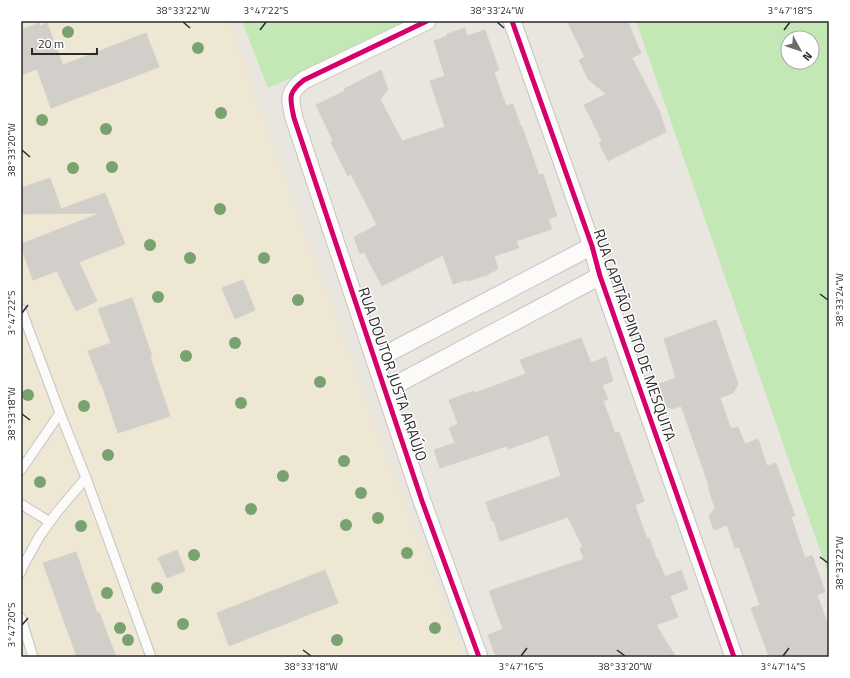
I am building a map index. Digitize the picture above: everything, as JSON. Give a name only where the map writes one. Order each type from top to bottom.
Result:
[{"type":"street","name":"RUA DOUTOR JUSTA ARAÚJO","points":[[427,21],[304,80],[296,86],[290,97],[294,118],[422,501],[479,657]]},
{"type":"street","name":"RUA CAPITÃO PINTO DE MESQUITA","points":[[512,21],[592,246],[600,276],[734,657]]},
{"type":"street","points":[[375,360],[592,246]]},
{"type":"street","points":[[386,390],[600,276]]},
{"type":"lane","points":[[21,309],[86,478],[151,657]]},
{"type":"lane","points":[[21,470],[60,413]]},
{"type":"lane","points":[[21,572],[39,537],[86,478]]},
{"type":"lane","points":[[21,504],[50,522]]},
{"type":"lane","points":[[21,618],[32,657]]},
{"type":"shaded area","points":[[21,21],[230,21],[271,140],[385,451],[465,657],[21,657]]},
{"type":"green space","points":[[242,21],[422,21],[268,88]]},
{"type":"green space","points":[[636,21],[829,21],[829,576]]},
{"type":"building","points":[[567,21],[628,21],[641,53],[632,58],[659,110],[666,132],[608,161],[599,143],[602,141],[584,105],[606,94],[588,79],[579,60],[585,57]]},
{"type":"building","points":[[39,23],[40,26],[47,23],[63,65],[146,33],[159,67],[51,108],[37,69],[21,75],[21,30]]},
{"type":"building","points":[[465,28],[467,36],[485,30],[499,70],[494,72],[506,106],[513,104],[539,175],[543,174],[557,216],[548,219],[552,229],[516,241],[519,248],[494,256],[498,269],[487,275],[453,284],[443,255],[382,286],[364,252],[360,254],[354,237],[377,225],[351,174],[348,176],[331,142],[333,141],[316,105],[345,91],[344,89],[381,70],[388,90],[380,99],[402,141],[445,127],[430,81],[445,76],[434,41],[447,36],[447,34]]},
{"type":"building","points":[[50,178],[61,209],[105,193],[125,244],[79,262],[97,301],[76,311],[57,271],[33,280],[21,244],[101,213],[21,214],[21,188]]},
{"type":"building","points":[[243,280],[255,310],[235,319],[222,288]]},
{"type":"building","points":[[132,298],[152,356],[150,357],[170,416],[118,433],[102,385],[88,351],[111,343],[98,309]]},
{"type":"building","points":[[716,320],[738,384],[733,393],[720,398],[731,429],[738,427],[745,444],[758,439],[767,466],[776,463],[795,516],[791,517],[805,558],[812,555],[825,592],[817,595],[829,628],[829,657],[769,657],[751,608],[760,605],[739,547],[735,548],[727,525],[714,530],[709,516],[715,508],[683,411],[681,406],[671,409],[671,407],[667,408],[659,384],[676,378],[664,339]]},
{"type":"building","points":[[581,338],[591,363],[606,357],[613,381],[602,385],[608,399],[603,401],[615,433],[619,432],[644,501],[635,505],[647,539],[649,538],[665,577],[681,570],[688,589],[670,596],[678,617],[656,625],[676,657],[496,657],[488,635],[503,629],[489,591],[584,559],[580,548],[583,547],[568,517],[500,541],[486,502],[561,476],[548,435],[508,449],[507,446],[440,468],[434,450],[455,443],[449,428],[458,424],[449,400],[474,391],[475,393],[526,374],[520,360]]},
{"type":"building","points":[[177,550],[185,571],[167,578],[158,558]]},
{"type":"building","points":[[76,552],[97,613],[99,612],[116,657],[77,657],[43,563]]},
{"type":"building","points":[[325,570],[338,603],[229,646],[217,613]]},
{"type":"cycle path","points":[[427,21],[304,80],[292,92],[291,101],[294,118],[422,501],[479,657]]},
{"type":"cycle path","points":[[512,21],[592,246],[600,276],[734,657]]}]
